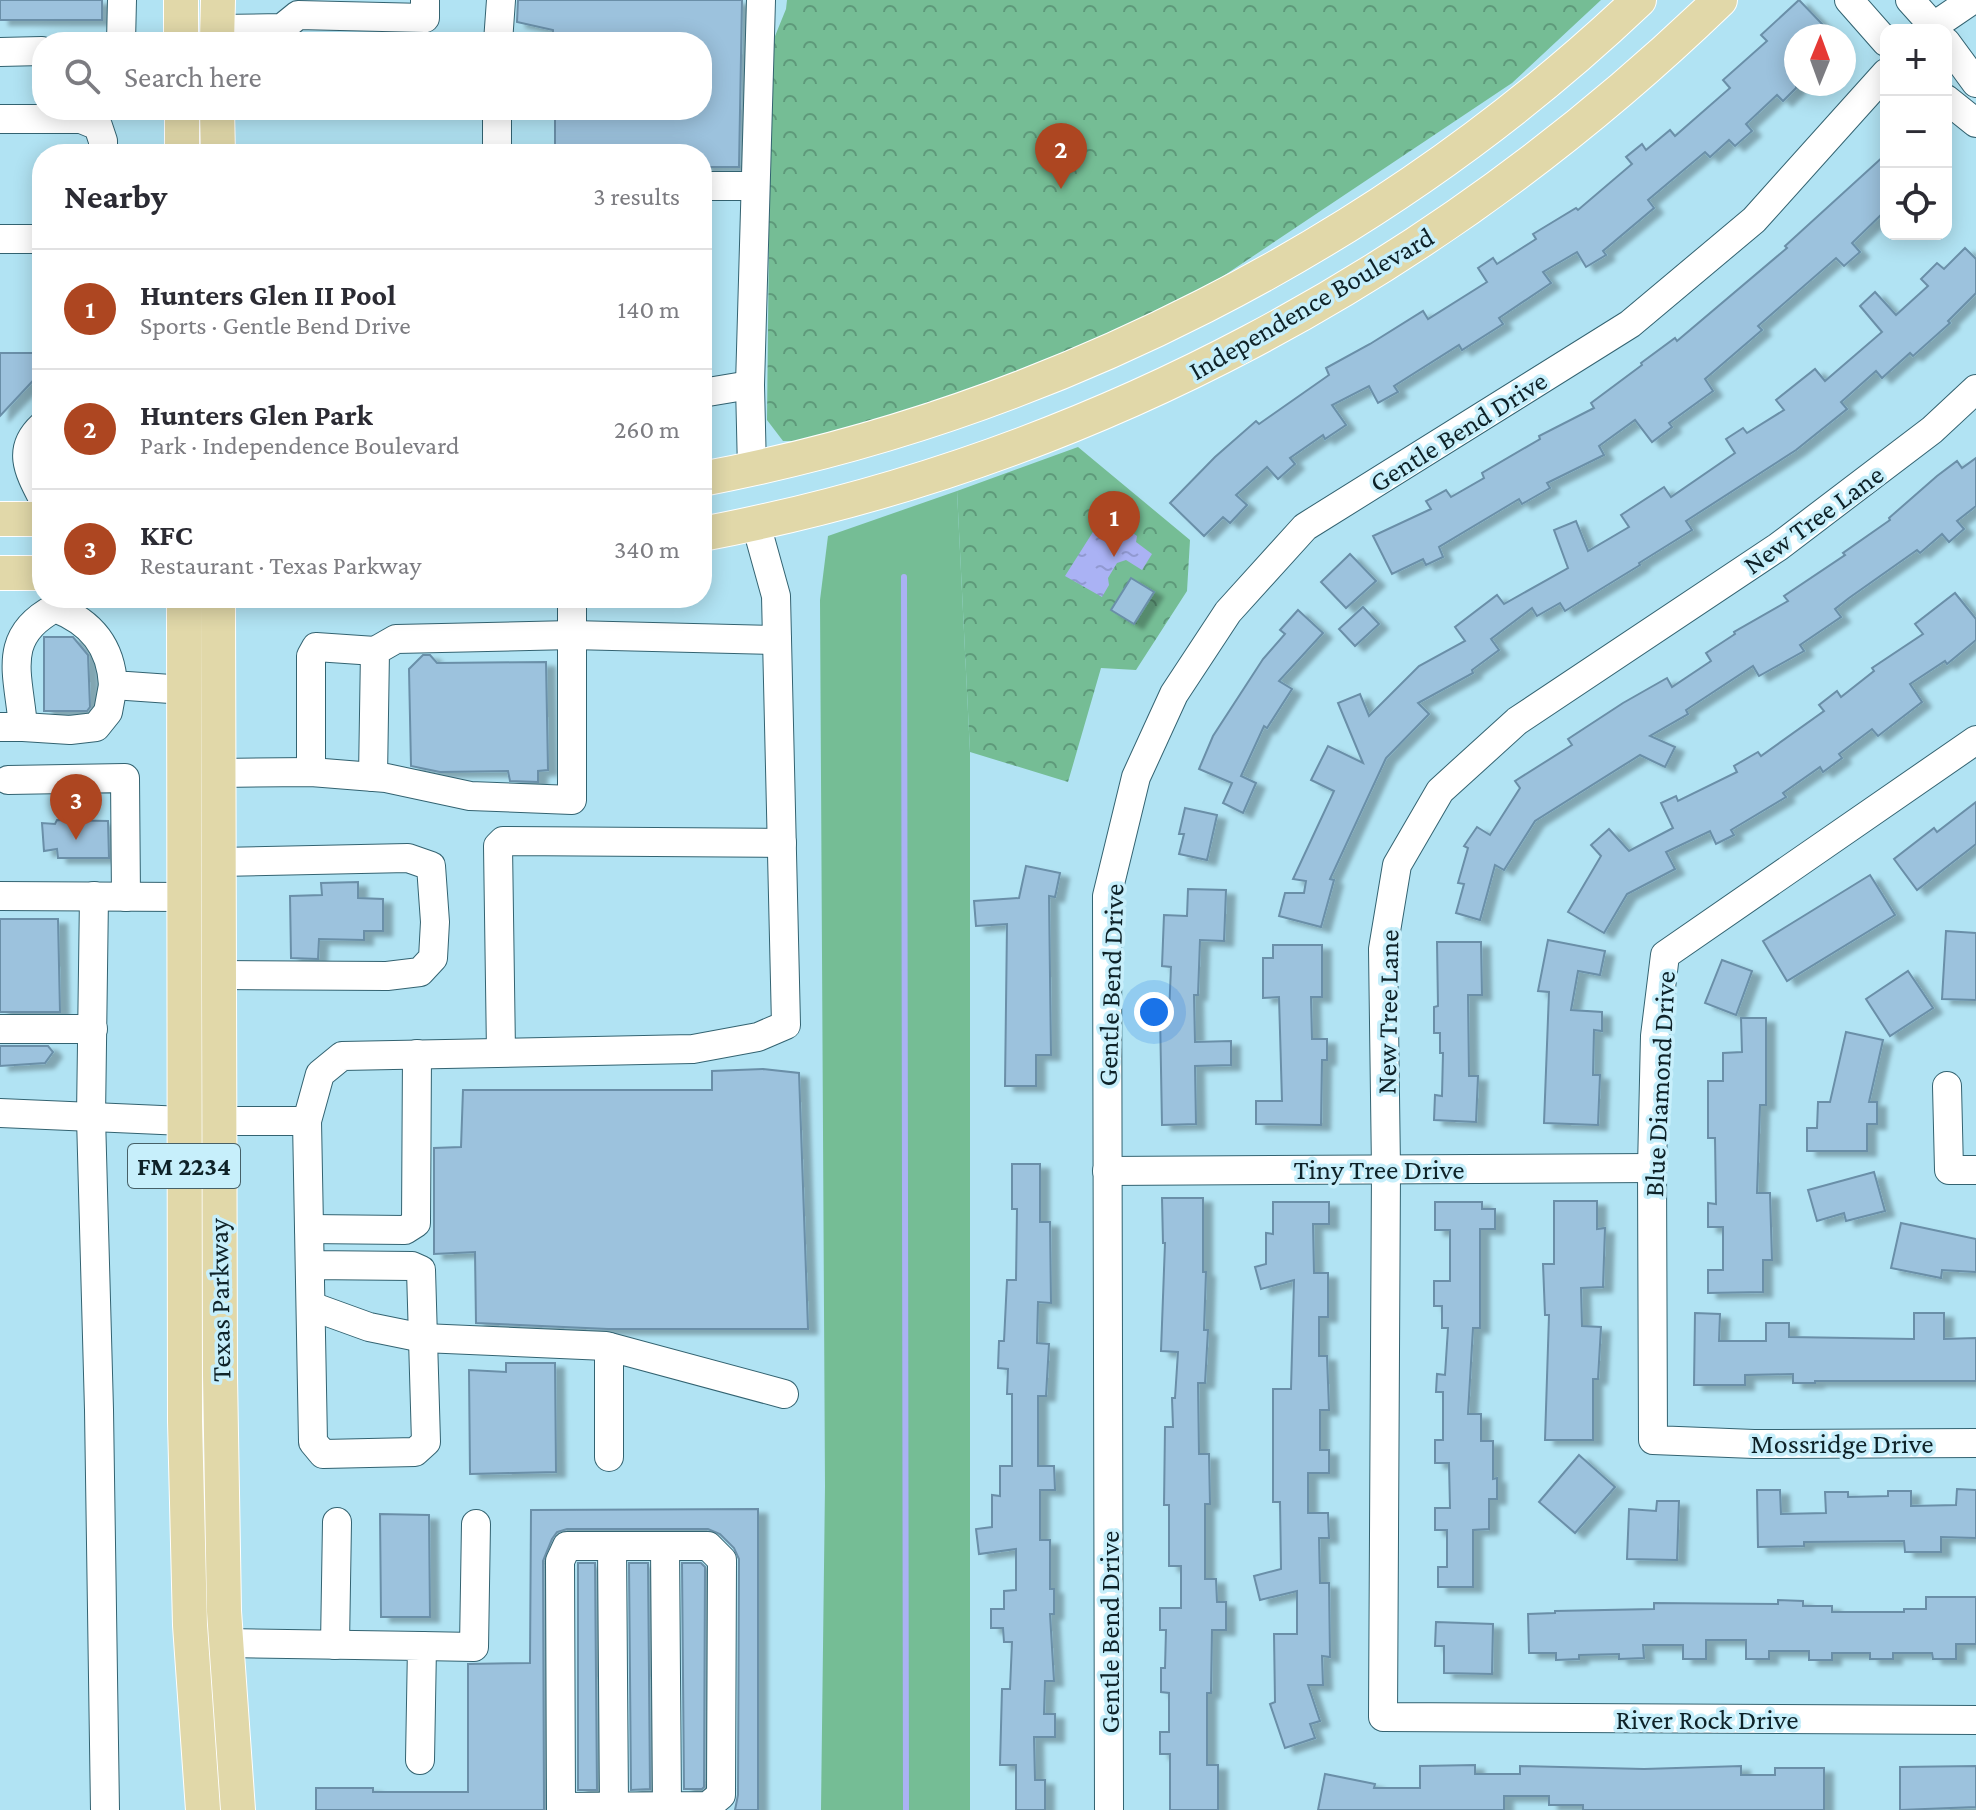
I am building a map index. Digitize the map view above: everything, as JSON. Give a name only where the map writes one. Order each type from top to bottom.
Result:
[{"type":"main road","points":[[181,0],[181,32]]},
{"type":"main road","points":[[198,0],[198,9],[206,22],[218,24]]},
{"type":"main road","name":"Independence Boulevard","points":[[712,477],[853,444],[979,405],[1206,305],[1356,219],[1491,127],[1593,44],[1639,0]]},
{"type":"main road","name":"Independence Boulevard","points":[[712,532],[756,524],[890,489],[1000,454],[1177,381],[1260,339],[1383,267],[1550,150],[1720,0]]},
{"type":"main road","points":[[182,120],[182,144]]},
{"type":"main road","points":[[1356,219],[1383,267]]},
{"type":"main road","points":[[752,470],[756,524]]},
{"type":"main road","points":[[0,519],[32,519]]},
{"type":"main road","points":[[0,573],[32,573]]},
{"type":"main road","name":"Texas Parkway","points":[[184,608],[185,1421],[190,1625],[203,1810]]},
{"type":"main road","name":"Texas Parkway","points":[[218,608],[218,1188],[226,1643],[238,1810]]},
{"type":"main road","points":[[184,1121],[195,1126],[200,1134],[201,1167],[218,1188]]},
{"type":"street","points":[[121,32],[122,0]]},
{"type":"street","points":[[218,24],[282,28],[298,8],[425,18],[425,0]]},
{"type":"street","points":[[499,32],[501,0]]},
{"type":"street","points":[[752,470],[750,385],[761,0]]},
{"type":"street","points":[[1849,0],[1880,35]]},
{"type":"street","points":[[1910,0],[1930,24]]},
{"type":"street","points":[[1945,24],[1972,0]]},
{"type":"street","points":[[0,52],[32,51]]},
{"type":"street","points":[[1952,52],[1976,83]]},
{"type":"street","name":"Gentle Bend Drive","points":[[1109,1810],[1107,896],[1136,777],[1174,694],[1228,612],[1305,527],[1630,324],[1754,220],[1880,80]]},
{"type":"street","points":[[1952,104],[1976,123]]},
{"type":"street","points":[[0,119],[32,119]]},
{"type":"street","points":[[83,120],[98,126],[103,144]]},
{"type":"street","points":[[497,120],[497,144]]},
{"type":"street","points":[[712,186],[755,186]]},
{"type":"street","points":[[0,239],[32,239]]},
{"type":"street","points":[[712,391],[750,385]]},
{"type":"street","name":"New Tree Lane","points":[[1439,1717],[1383,1717],[1386,1169],[1383,949],[1397,865],[1440,791],[1517,721],[1778,547],[1932,430],[1976,389]]},
{"type":"street","points":[[32,435],[27,447],[32,474]]},
{"type":"street","points":[[310,1265],[412,1266],[421,1270],[426,1442],[415,1452],[323,1454],[313,1442],[307,1121],[320,1074],[342,1056],[693,1049],[758,1037],[786,1025],[776,596],[756,524]]},
{"type":"street","points":[[49,608],[26,629],[18,649],[12,727],[82,730],[96,727],[108,712],[113,685],[112,670],[100,638],[63,608]]},
{"type":"street","points":[[218,773],[311,772],[373,777],[470,796],[572,800],[572,608]]},
{"type":"street","points":[[311,772],[311,656],[316,647],[375,651],[396,639],[572,635],[777,640]]},
{"type":"street","points":[[373,777],[375,651]]},
{"type":"street","points":[[113,685],[185,690]]},
{"type":"street","name":"Blue Diamond Drive","points":[[1709,1442],[1653,1440],[1655,1036],[1665,955],[1976,740]]},
{"type":"street","points":[[8,780],[125,778],[126,897]]},
{"type":"street","points":[[501,1052],[498,846],[503,841],[782,843]]},
{"type":"street","points":[[218,975],[387,976],[420,972],[433,958],[435,922],[431,866],[408,858],[219,862]]},
{"type":"street","points":[[0,896],[183,897]]},
{"type":"street","points":[[94,896],[91,1117],[105,1810]]},
{"type":"street","points":[[0,1029],[93,1029]]},
{"type":"street","points":[[309,1229],[405,1230],[416,1223],[417,1054]]},
{"type":"street","points":[[1947,1086],[1949,1170],[1976,1170]]},
{"type":"street","points":[[0,1113],[184,1121]]},
{"type":"street","points":[[218,1121],[307,1121]]},
{"type":"street","name":"Tiny Tree Drive","points":[[1107,1171],[1652,1168]]},
{"type":"street","points":[[311,1306],[369,1327],[423,1338],[609,1347],[784,1394]]},
{"type":"street","points":[[609,1347],[609,1457]]},
{"type":"street","name":"Mossridge Drive","points":[[1709,1442],[1976,1443]]},
{"type":"street","points":[[335,1645],[337,1522]]},
{"type":"street","points":[[226,1643],[474,1647],[476,1524]]},
{"type":"street","points":[[567,1546],[612,1546],[708,1546],[722,1560],[721,1795],[708,1806],[561,1809],[560,1561],[567,1546]]},
{"type":"street","points":[[612,1546],[614,1807]]},
{"type":"street","points":[[665,1546],[667,1806]]},
{"type":"street","points":[[420,1760],[422,1646]]},
{"type":"street","name":"River Rock Drive","points":[[1439,1717],[1976,1720]]},
{"type":"green space","points":[[787,0],[1601,0],[1512,83],[1195,295],[987,394],[812,441],[783,441],[767,420],[771,46]]},
{"type":"green space","points":[[1078,447],[1190,540],[1187,591],[1136,670],[1101,668],[1068,782],[970,752],[957,491]]},
{"type":"green space","points":[[957,491],[970,752],[970,1810],[821,1810],[825,1486],[820,600],[828,536]]},
{"type":"water","points":[[1105,513],[1137,536],[1136,542],[1152,554],[1142,570],[1126,560],[1117,563],[1102,597],[1065,576]]},
{"type":"building","points":[[0,0],[102,0],[102,20],[0,20]]},
{"type":"building","points":[[518,0],[742,0],[739,167],[712,167],[712,144],[555,144],[555,120],[712,120],[712,32],[553,32],[517,22]]},
{"type":"building","points":[[1799,0],[1822,24],[1784,24],[1784,96],[1788,96],[1783,101],[1777,95],[1746,124],[1752,131],[1735,146],[1729,140],[1710,157],[1705,152],[1648,200],[1654,208],[1603,251],[1606,255],[1586,267],[1577,252],[1543,272],[1551,283],[1499,318],[1503,324],[1462,350],[1459,345],[1394,386],[1398,392],[1378,403],[1369,386],[1332,405],[1346,425],[1325,439],[1323,435],[1290,458],[1295,464],[1278,479],[1267,467],[1236,495],[1247,505],[1230,523],[1223,517],[1204,536],[1170,503],[1256,421],[1259,424],[1329,375],[1326,368],[1423,311],[1428,319],[1487,282],[1478,268],[1493,258],[1497,264],[1536,239],[1533,234],[1576,208],[1578,210],[1632,164],[1626,157],[1642,144],[1646,150],[1670,130],[1675,136],[1730,88],[1723,80],[1767,41],[1761,35]]},
{"type":"building","points":[[1880,159],[1880,216],[1852,243],[1860,252],[1844,266],[1836,258],[1758,326],[1762,330],[1705,379],[1713,391],[1669,423],[1672,427],[1652,442],[1635,420],[1599,446],[1604,455],[1547,483],[1550,488],[1522,504],[1519,499],[1439,547],[1443,557],[1426,565],[1423,559],[1392,574],[1373,536],[1431,509],[1426,501],[1446,490],[1451,497],[1484,478],[1482,473],[1540,439],[1539,436],[1594,408],[1591,403],[1675,338],[1677,341],[1787,248],[1785,246]]},
{"type":"building","points":[[1965,248],[1976,259],[1976,293],[1948,321],[1950,323],[1913,356],[1910,353],[1882,378],[1876,371],[1841,402],[1847,409],[1796,450],[1686,521],[1692,530],[1565,611],[1560,603],[1537,616],[1532,608],[1491,639],[1499,650],[1472,670],[1473,673],[1418,703],[1429,714],[1386,758],[1330,879],[1334,880],[1321,927],[1279,916],[1285,893],[1304,893],[1306,881],[1293,879],[1334,791],[1311,780],[1328,746],[1363,763],[1338,703],[1360,694],[1369,716],[1419,666],[1465,641],[1455,627],[1497,595],[1504,604],[1568,568],[1554,530],[1576,521],[1588,551],[1629,527],[1621,515],[1664,487],[1671,497],[1735,453],[1726,439],[1743,428],[1747,433],[1784,410],[1776,400],[1815,369],[1825,381],[1882,332],[1860,306],[1875,292],[1896,315],[1928,286],[1921,279],[1937,263],[1944,269]]},
{"type":"building","points":[[0,353],[32,353],[32,382],[0,416]]},
{"type":"building","points":[[1976,458],[1976,506],[1957,521],[1964,529],[1949,542],[1942,534],[1920,553],[1917,550],[1849,598],[1835,609],[1841,617],[1800,645],[1804,651],[1759,676],[1753,666],[1686,710],[1688,714],[1650,736],[1675,747],[1665,767],[1640,755],[1535,821],[1504,870],[1495,865],[1480,920],[1456,913],[1464,884],[1458,883],[1468,848],[1464,846],[1477,827],[1490,835],[1520,788],[1515,781],[1572,745],[1568,739],[1623,703],[1667,678],[1672,687],[1711,661],[1706,653],[1734,632],[1788,601],[1784,596],[1890,520],[1937,476],[1957,461],[1962,468]]},
{"type":"building","points":[[1350,554],[1376,581],[1346,608],[1321,582]]},
{"type":"building","points":[[1131,578],[1154,592],[1134,624],[1111,610]]},
{"type":"building","points":[[1955,593],[1976,619],[1976,640],[1947,664],[1945,661],[1910,684],[1922,702],[1878,736],[1872,729],[1839,754],[1842,758],[1823,772],[1820,767],[1783,793],[1786,797],[1731,830],[1734,835],[1716,844],[1710,831],[1666,852],[1675,869],[1627,894],[1604,933],[1568,912],[1601,856],[1591,845],[1609,829],[1629,851],[1673,828],[1661,803],[1676,796],[1678,801],[1737,772],[1734,766],[1758,752],[1761,756],[1824,711],[1819,705],[1837,691],[1841,697],[1874,671],[1872,668],[1923,634],[1915,624]]},
{"type":"building","points":[[1363,607],[1379,624],[1355,646],[1339,629]]},
{"type":"building","points":[[1298,610],[1323,633],[1279,681],[1292,689],[1267,728],[1264,726],[1241,776],[1256,783],[1243,813],[1223,803],[1232,783],[1199,769],[1213,736],[1263,659],[1285,634],[1280,630]]},
{"type":"building","points":[[44,637],[73,637],[88,655],[90,707],[87,711],[44,711]]},
{"type":"building","points":[[423,655],[430,655],[437,663],[546,662],[548,770],[538,771],[538,782],[510,781],[508,771],[440,772],[411,766],[409,669]]},
{"type":"building","points":[[1976,802],[1976,844],[1917,890],[1894,859],[1934,828],[1937,832]]},
{"type":"building","points":[[1185,808],[1217,815],[1207,860],[1179,854],[1184,834],[1179,834]]},
{"type":"building","points":[[57,820],[108,821],[109,858],[58,858],[57,849],[44,851],[42,823],[55,824]]},
{"type":"building","points":[[1026,866],[1060,873],[1055,897],[1049,896],[1051,1055],[1036,1055],[1036,1086],[1005,1086],[1007,924],[976,926],[974,901],[1019,898]]},
{"type":"building","points":[[1870,875],[1895,915],[1787,981],[1763,941]]},
{"type":"building","points":[[358,882],[358,898],[383,899],[383,931],[364,931],[364,940],[319,939],[318,959],[291,958],[290,896],[322,895],[321,883]]},
{"type":"building","points":[[1188,889],[1226,890],[1224,941],[1200,940],[1198,995],[1194,995],[1195,1042],[1231,1041],[1231,1065],[1195,1066],[1196,1124],[1162,1125],[1160,1014],[1169,1014],[1171,967],[1162,966],[1164,915],[1187,916]]},
{"type":"building","points":[[0,919],[58,919],[60,1012],[0,1012]]},
{"type":"building","points":[[1946,931],[1976,933],[1976,1000],[1942,999]]},
{"type":"building","points":[[1548,940],[1605,951],[1600,975],[1578,971],[1571,1010],[1602,1012],[1602,1031],[1594,1030],[1593,1075],[1600,1075],[1598,1125],[1544,1123],[1549,992],[1538,991]]},
{"type":"building","points":[[1437,942],[1481,942],[1482,995],[1468,995],[1469,1076],[1478,1076],[1476,1122],[1434,1120],[1435,1095],[1442,1096],[1443,1053],[1440,1053],[1440,1033],[1434,1033],[1434,1007],[1438,1006]]},
{"type":"building","points":[[1273,945],[1322,945],[1322,997],[1311,997],[1312,1039],[1327,1039],[1327,1060],[1322,1060],[1321,1125],[1256,1124],[1256,1101],[1282,1101],[1279,997],[1263,998],[1263,958],[1273,958]]},
{"type":"building","points":[[1722,960],[1752,971],[1736,1015],[1705,1003]]},
{"type":"building","points":[[1908,971],[1933,1008],[1890,1036],[1866,999]]},
{"type":"building","points":[[1741,1018],[1766,1018],[1766,1105],[1760,1105],[1757,1193],[1770,1193],[1772,1260],[1763,1260],[1763,1292],[1708,1293],[1708,1270],[1723,1270],[1723,1227],[1708,1227],[1708,1203],[1716,1204],[1715,1138],[1708,1138],[1708,1081],[1723,1081],[1723,1053],[1742,1052]]},
{"type":"building","points":[[1846,1032],[1883,1040],[1869,1102],[1877,1102],[1877,1124],[1867,1124],[1867,1151],[1807,1151],[1807,1128],[1817,1128],[1818,1102],[1830,1102]]},
{"type":"building","points":[[0,1046],[48,1046],[53,1052],[45,1063],[0,1066]]},
{"type":"building","points":[[763,1069],[799,1073],[808,1329],[608,1329],[476,1323],[475,1252],[434,1254],[434,1148],[461,1147],[463,1090],[712,1090],[712,1071]]},
{"type":"building","points":[[1012,1164],[1040,1164],[1040,1222],[1050,1222],[1051,1303],[1038,1302],[1037,1343],[1049,1344],[1046,1396],[1038,1396],[1038,1466],[1054,1466],[1055,1490],[1040,1490],[1040,1540],[1050,1540],[1050,1589],[1054,1589],[1054,1614],[1050,1614],[1054,1681],[1045,1681],[1044,1714],[1055,1714],[1055,1737],[1034,1737],[1035,1780],[1045,1780],[1045,1810],[1016,1810],[1016,1765],[1000,1765],[1002,1689],[1010,1689],[1012,1642],[1004,1642],[1003,1628],[991,1628],[991,1609],[1004,1609],[1004,1591],[1016,1590],[1016,1549],[979,1554],[976,1529],[992,1527],[992,1495],[1000,1496],[1000,1466],[1012,1466],[1012,1394],[1007,1394],[1008,1369],[998,1368],[999,1341],[1004,1341],[1007,1280],[1016,1280],[1017,1209],[1012,1209]]},
{"type":"building","points":[[1874,1172],[1885,1211],[1846,1221],[1844,1213],[1817,1221],[1808,1190]]},
{"type":"building","points":[[1162,1198],[1203,1198],[1203,1272],[1206,1272],[1204,1330],[1208,1330],[1205,1383],[1198,1383],[1199,1454],[1209,1454],[1210,1504],[1205,1504],[1205,1579],[1216,1579],[1217,1602],[1226,1602],[1226,1630],[1212,1630],[1211,1693],[1207,1693],[1207,1765],[1218,1765],[1218,1810],[1170,1810],[1170,1754],[1160,1754],[1160,1732],[1169,1732],[1169,1693],[1161,1692],[1166,1630],[1160,1630],[1160,1608],[1181,1608],[1181,1566],[1169,1566],[1169,1505],[1164,1505],[1165,1427],[1173,1427],[1172,1398],[1175,1398],[1178,1352],[1161,1351],[1165,1243]]},
{"type":"building","points":[[1554,1201],[1597,1201],[1597,1229],[1605,1228],[1603,1287],[1581,1288],[1582,1326],[1601,1327],[1598,1379],[1593,1379],[1593,1440],[1545,1440],[1549,1315],[1545,1315],[1543,1264],[1554,1264]]},
{"type":"building","points":[[1273,1202],[1329,1202],[1329,1224],[1313,1224],[1314,1273],[1328,1273],[1328,1317],[1319,1317],[1319,1356],[1327,1356],[1329,1410],[1320,1410],[1320,1450],[1329,1450],[1329,1473],[1308,1473],[1308,1513],[1328,1513],[1329,1538],[1319,1538],[1320,1583],[1329,1583],[1330,1657],[1322,1656],[1323,1685],[1308,1685],[1320,1721],[1310,1724],[1315,1738],[1285,1748],[1270,1704],[1275,1702],[1274,1634],[1297,1634],[1297,1591],[1260,1600],[1254,1576],[1281,1569],[1280,1502],[1273,1502],[1273,1389],[1291,1389],[1294,1280],[1261,1289],[1255,1267],[1266,1264],[1266,1233],[1273,1234]]},
{"type":"building","points":[[1435,1202],[1482,1202],[1482,1209],[1495,1209],[1495,1229],[1480,1229],[1480,1328],[1473,1328],[1468,1414],[1481,1414],[1481,1441],[1493,1441],[1493,1479],[1497,1478],[1497,1499],[1489,1499],[1489,1529],[1473,1530],[1473,1587],[1438,1587],[1438,1567],[1447,1567],[1447,1530],[1435,1530],[1435,1508],[1450,1508],[1449,1463],[1435,1463],[1435,1440],[1443,1440],[1443,1392],[1436,1392],[1437,1374],[1445,1375],[1448,1328],[1442,1328],[1442,1306],[1434,1306],[1434,1281],[1450,1281],[1450,1230],[1435,1230]]},
{"type":"building","points":[[1901,1223],[1976,1239],[1976,1272],[1942,1270],[1941,1278],[1891,1268]]},
{"type":"building","points":[[1695,1313],[1720,1314],[1719,1341],[1766,1341],[1766,1323],[1789,1323],[1789,1337],[1914,1339],[1914,1313],[1944,1313],[1944,1339],[1976,1338],[1976,1381],[1793,1383],[1793,1374],[1745,1375],[1745,1385],[1694,1385]]},
{"type":"building","points":[[506,1363],[555,1363],[556,1472],[470,1474],[469,1370],[506,1372]]},
{"type":"building","points":[[1579,1455],[1615,1487],[1575,1533],[1539,1502]]},
{"type":"building","points":[[1957,1489],[1976,1490],[1976,1538],[1941,1537],[1941,1552],[1905,1552],[1904,1541],[1804,1542],[1804,1546],[1758,1547],[1757,1490],[1780,1490],[1781,1514],[1826,1513],[1825,1492],[1848,1492],[1848,1497],[1888,1496],[1888,1491],[1911,1491],[1911,1506],[1956,1505]]},
{"type":"building","points":[[1657,1501],[1679,1501],[1677,1560],[1627,1559],[1629,1509],[1656,1511]]},
{"type":"building","points":[[758,1509],[758,1810],[735,1810],[738,1795],[739,1559],[734,1548],[720,1534],[708,1529],[567,1529],[557,1532],[543,1561],[544,1810],[316,1810],[316,1788],[373,1788],[373,1792],[468,1792],[468,1664],[530,1663],[531,1510]]},
{"type":"building","points":[[380,1514],[429,1515],[430,1617],[381,1617]]},
{"type":"building","points":[[578,1563],[595,1563],[597,1790],[578,1790]]},
{"type":"building","points":[[629,1563],[648,1563],[650,1789],[631,1790]]},
{"type":"building","points":[[682,1563],[701,1563],[705,1567],[702,1789],[684,1789]]},
{"type":"building","points":[[1926,1597],[1976,1597],[1976,1644],[1956,1644],[1956,1659],[1933,1659],[1932,1653],[1893,1653],[1893,1659],[1870,1659],[1870,1653],[1832,1653],[1832,1660],[1809,1660],[1809,1651],[1769,1651],[1769,1659],[1746,1659],[1746,1640],[1706,1640],[1706,1659],[1683,1659],[1683,1645],[1643,1645],[1644,1658],[1619,1659],[1619,1654],[1579,1655],[1579,1659],[1556,1660],[1556,1653],[1529,1653],[1528,1614],[1654,1609],[1654,1603],[1778,1604],[1778,1600],[1803,1601],[1803,1606],[1832,1606],[1832,1612],[1904,1612],[1904,1609],[1926,1609]]},
{"type":"building","points":[[1436,1622],[1493,1624],[1492,1674],[1444,1673],[1444,1646],[1435,1646]]},
{"type":"building","points":[[1475,1765],[1475,1774],[1520,1774],[1520,1766],[1644,1769],[1741,1766],[1741,1775],[1775,1775],[1775,1768],[1824,1768],[1824,1810],[1583,1810],[1583,1805],[1549,1805],[1549,1796],[1504,1796],[1504,1810],[1318,1810],[1325,1774],[1375,1784],[1374,1788],[1420,1788],[1420,1766]]},
{"type":"building","points":[[1976,1766],[1976,1807],[1900,1810],[1900,1767]]},
{"type":"waterway","points":[[904,577],[906,1810]]},
{"type":"place","name":"Hunters Glen Park","points":[[1061,189]]},
{"type":"place","name":"Hunters Glen II Pool","points":[[1114,557]]},
{"type":"place","name":"KFC","points":[[76,840]]}]
